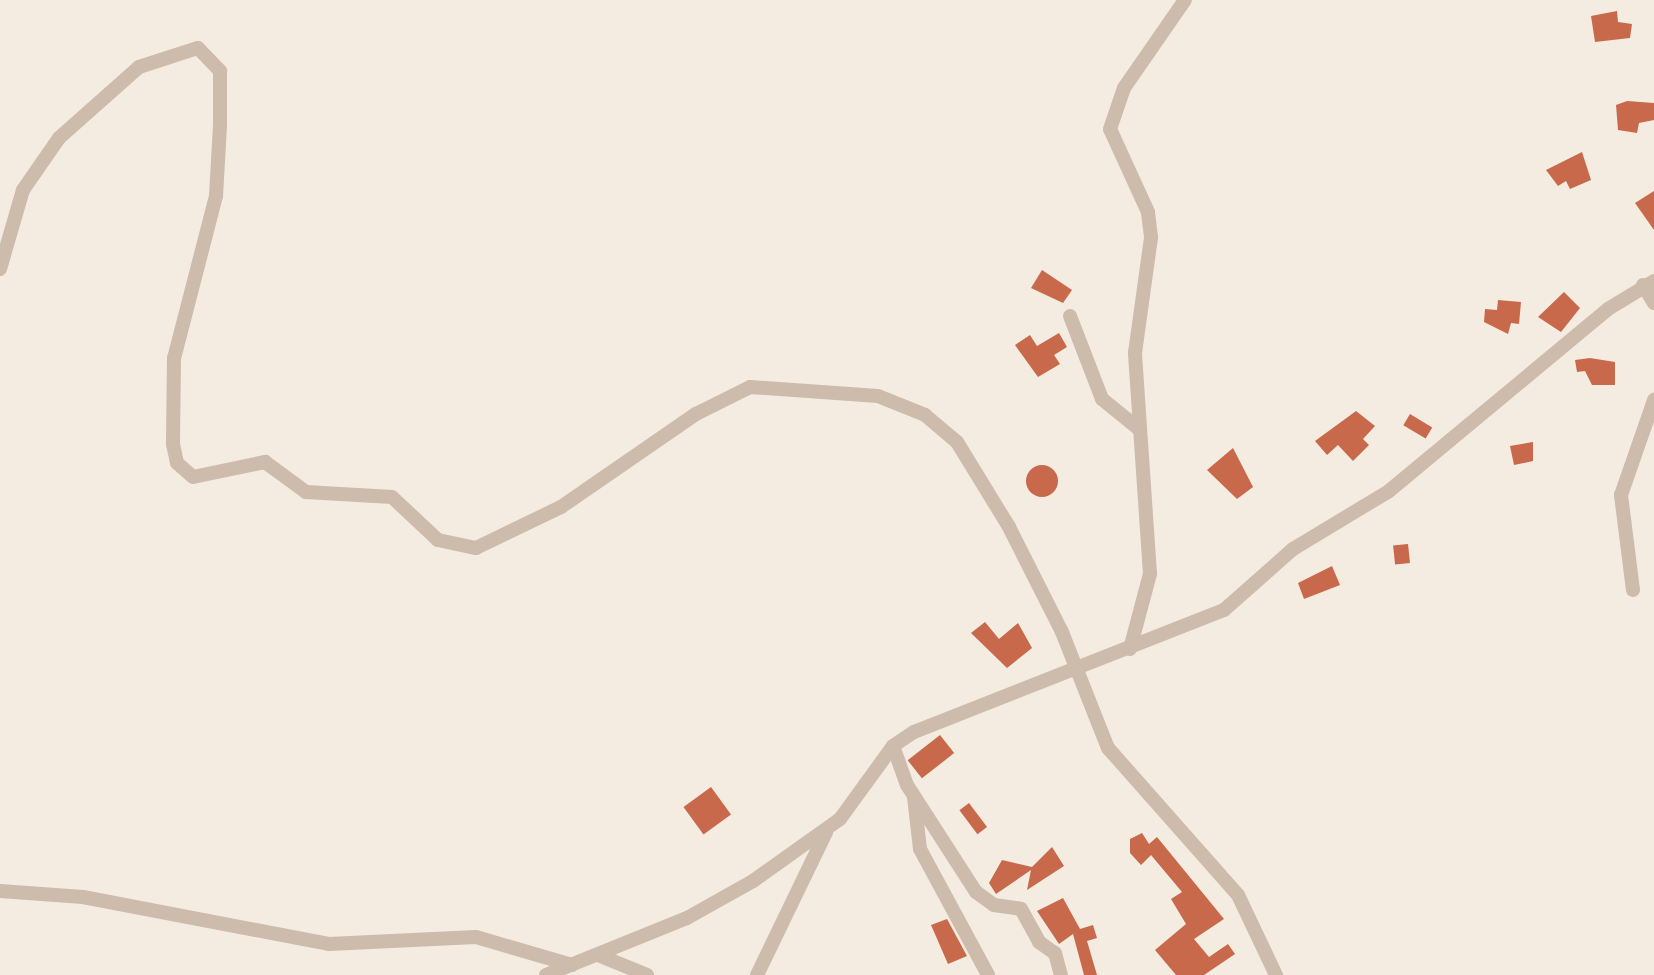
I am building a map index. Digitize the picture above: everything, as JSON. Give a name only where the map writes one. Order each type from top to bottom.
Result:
[{"type":"street","points":[[1130,649],[1150,574],[1135,353],[1151,224],[1110,129],[1124,88],[1185,0]]},
{"type":"street","points":[[0,269],[23,190],[59,138],[139,67],[198,48],[220,71],[220,125],[216,196],[174,358],[173,444],[185,472],[206,476],[265,462],[306,492],[392,497],[438,540],[476,548],[561,507],[740,391],[776,385],[878,396],[925,415],[957,442],[1009,527],[1108,748],[1238,895],[1276,975]]},
{"type":"street","points":[[757,975],[826,832],[893,746],[969,709],[1076,674],[1224,610],[1293,549],[1438,454],[1648,283],[1654,303]]},
{"type":"street","points":[[1070,316],[1102,399],[1139,429]]},
{"type":"street","points":[[1633,590],[1621,495],[1654,400]]},
{"type":"street","points":[[893,746],[914,797],[976,892],[994,905],[1021,909],[1039,942],[1055,953],[1061,975]]},
{"type":"street","points":[[914,797],[920,849],[988,975]]},
{"type":"street","points":[[546,975],[687,918],[826,832]]},
{"type":"street","points":[[0,891],[83,897],[329,944],[476,937],[572,965]]},
{"type":"street","points":[[598,955],[647,975]]},
{"type":"building","points":[[1617,11],[1618,22],[1632,24],[1630,38],[1595,42],[1591,16]]},
{"type":"building","points":[[1627,101],[1654,103],[1654,120],[1639,123],[1637,133],[1618,130],[1616,105]]},
{"type":"building","points":[[1582,152],[1591,180],[1570,189],[1566,181],[1558,186],[1546,170]]},
{"type":"building","points":[[1654,191],[1654,230],[1635,203]]},
{"type":"building","points":[[1042,270],[1072,290],[1063,303],[1031,288]]},
{"type":"building","points":[[1564,292],[1580,308],[1561,332],[1538,317]]},
{"type":"building","points":[[1498,300],[1521,302],[1519,324],[1511,323],[1508,334],[1484,322],[1485,309],[1497,310]]},
{"type":"building","points":[[1059,333],[1067,347],[1054,355],[1060,364],[1038,377],[1015,345],[1030,335],[1037,346]]},
{"type":"building","points":[[1590,358],[1615,362],[1615,385],[1592,385],[1585,371],[1577,372],[1575,360]]},
{"type":"building","points":[[1356,411],[1375,426],[1363,439],[1369,445],[1353,461],[1338,445],[1327,455],[1315,441]]},
{"type":"building","points":[[1410,414],[1432,427],[1426,439],[1403,425]]},
{"type":"building","points":[[1533,442],[1533,461],[1514,465],[1510,446]]},
{"type":"building","points":[[1233,448],[1253,487],[1237,499],[1207,470]]},
{"type":"building","points":[[1042,465],[1053,470],[1058,481],[1053,492],[1042,497],[1031,492],[1026,481],[1031,470]]},
{"type":"building","points":[[1408,544],[1410,563],[1395,564],[1393,546]]},
{"type":"building","points":[[1332,566],[1340,585],[1304,599],[1298,583]]},
{"type":"building","points":[[985,622],[999,639],[1018,623],[1032,648],[1007,668],[971,633]]},
{"type":"building","points":[[940,735],[954,753],[922,778],[908,760]]},
{"type":"building","points":[[711,787],[731,815],[703,834],[683,807]]},
{"type":"building","points":[[969,803],[987,827],[977,834],[959,810]]},
{"type":"building","points":[[1142,833],[1149,844],[1157,837],[1224,919],[1194,939],[1209,957],[1228,944],[1235,954],[1204,975],[1176,975],[1155,950],[1186,924],[1171,899],[1182,892],[1151,855],[1141,865],[1130,853],[1130,839]]},
{"type":"building","points":[[1052,847],[1064,866],[1027,890],[1031,870],[996,894],[989,883],[1002,860],[1032,867]]},
{"type":"building","points":[[1063,898],[1080,929],[1093,925],[1097,938],[1087,941],[1097,975],[1084,975],[1073,934],[1059,944],[1037,911]]},
{"type":"building","points":[[947,919],[967,956],[948,964],[931,925]]}]
